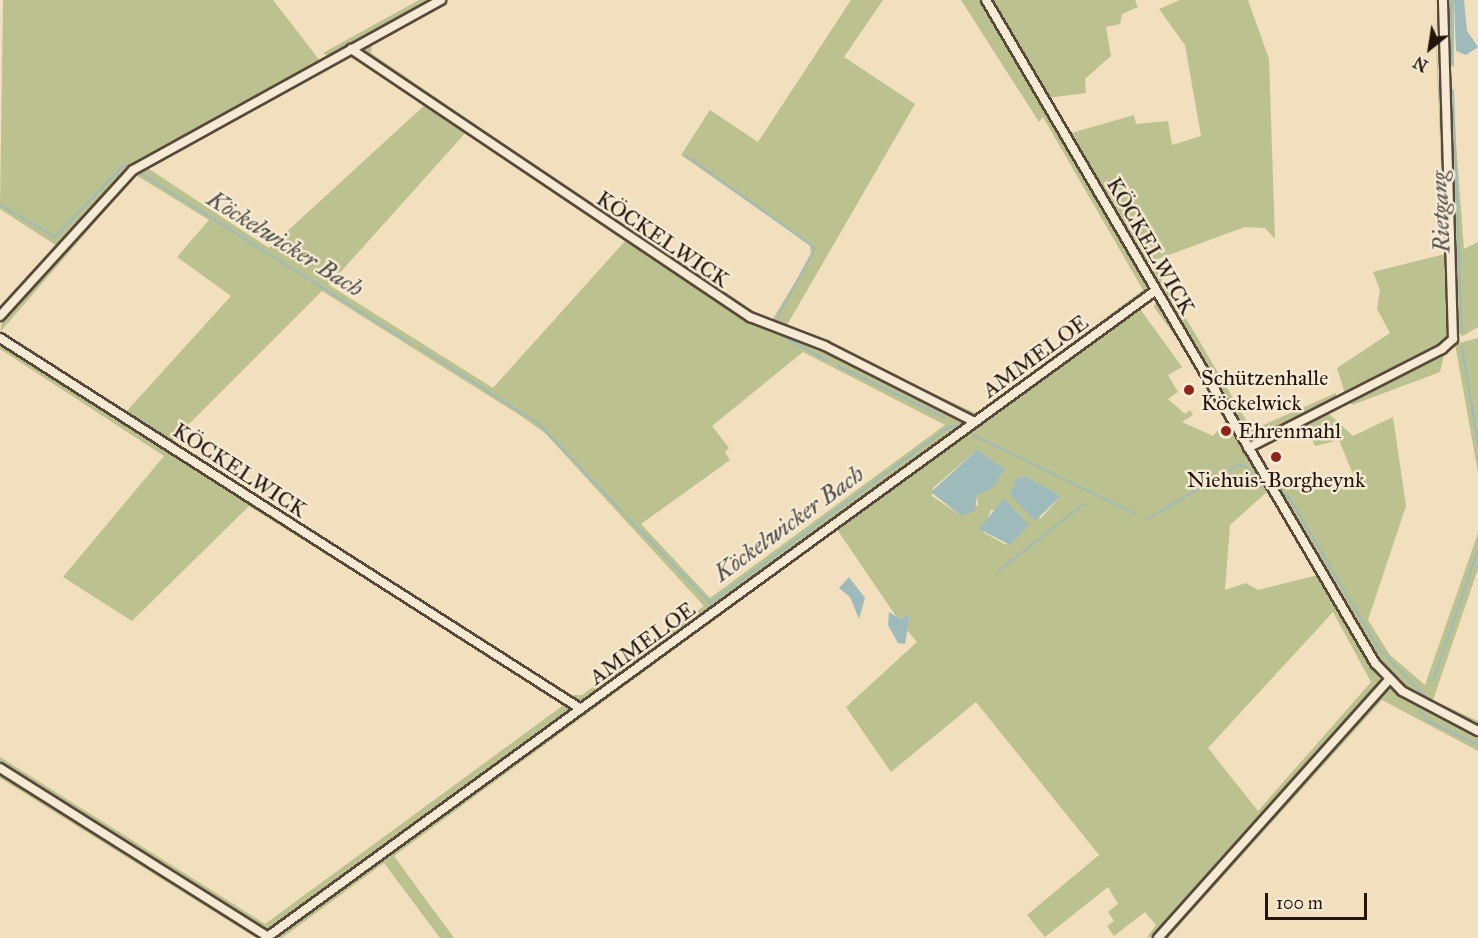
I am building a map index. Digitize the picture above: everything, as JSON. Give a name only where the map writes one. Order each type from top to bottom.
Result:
[{"type":"street","points":[[0,316],[133,170],[441,0]]},
{"type":"street","name":"KÖCKELWICK","points":[[986,0],[1248,448],[1389,680],[1478,731]]},
{"type":"street","points":[[1248,448],[1443,350],[1453,339],[1443,0]]},
{"type":"street","name":"KÖCKELWICK","points":[[351,49],[740,311],[825,346],[975,422]]},
{"type":"street","name":"AMMELOE","points":[[267,937],[1155,291]]},
{"type":"street","name":"KÖCKELWICK","points":[[0,338],[581,709]]},
{"type":"street","points":[[1158,938],[1389,680]]},
{"type":"street","points":[[0,768],[267,937]]},
{"type":"green space","points":[[3,0],[273,0],[321,62],[140,163],[30,282],[57,246],[0,209]]},
{"type":"green space","points":[[419,0],[436,0],[330,58],[323,53]]},
{"type":"green space","points":[[851,0],[883,0],[844,57],[915,104],[787,325],[977,414],[1143,290],[1043,117],[1039,122],[961,0],[982,0],[998,24],[1148,282],[1144,297],[979,417],[750,315],[360,48],[416,18],[372,45],[371,53],[740,306],[771,322],[811,256],[810,245],[681,155],[710,110],[758,142]]},
{"type":"green space","points":[[990,0],[1135,0],[1138,7],[1122,14],[1120,24],[1106,27],[1111,56],[1085,79],[1086,93],[1047,98]]},
{"type":"green space","points":[[1180,0],[1248,0],[1269,59],[1275,239],[1265,228],[1245,227],[1144,264],[1068,134],[1134,115],[1136,124],[1168,121],[1172,145],[1201,136],[1185,45],[1159,9]]},
{"type":"green space","points":[[1434,0],[1452,324],[1448,342],[1346,397],[1337,368],[1390,333],[1377,309],[1380,290],[1373,272],[1445,254]]},
{"type":"green space","points":[[1444,0],[1454,0],[1454,67],[1446,64]]},
{"type":"green space","points":[[351,53],[419,97],[351,57],[146,167],[269,248],[427,103],[468,130],[329,285],[493,388],[626,240],[739,315],[824,347],[966,423],[579,705],[266,504],[570,695],[582,695],[704,606],[545,433],[521,416],[322,291],[173,440],[236,488],[75,382],[125,413],[231,296],[177,257],[209,220],[136,175],[1,331],[52,364],[49,368],[0,336],[2,318],[134,173]],"holes":[[[803,352],[945,425],[710,598],[641,524],[730,460],[725,452],[729,448],[712,426]]]},
{"type":"green space","points":[[1451,76],[1464,249],[1478,242],[1478,327],[1463,336],[1456,333]]},
{"type":"green space","points":[[1155,266],[1252,430],[1336,393],[1336,399],[1249,440],[1151,274]]},
{"type":"green space","points":[[1156,300],[1182,340],[1180,343],[1154,307]]},
{"type":"green space","points":[[1138,306],[1182,367],[1168,375],[1178,392],[1168,399],[1185,414],[1190,410],[1193,415],[1182,422],[1213,436],[1227,419],[1268,491],[1230,525],[1225,590],[1246,583],[1258,590],[1318,575],[1381,681],[1157,938],[1147,937],[1156,925],[1145,912],[1114,936],[1107,926],[1114,921],[1108,912],[1118,904],[1108,887],[1045,937],[1027,915],[1099,855],[976,702],[891,772],[846,707],[917,642],[907,630],[910,615],[898,619],[836,528]],"holes":[[[977,450],[1005,469],[993,488],[977,496],[978,505],[961,516],[932,496],[933,488]],[[1025,476],[1061,496],[1040,519],[1017,479]],[[1014,509],[1024,519],[1006,545],[983,532],[991,510]],[[1333,612],[1371,682],[1258,811],[1208,748]]]},
{"type":"green space","points":[[1478,338],[1478,473],[1455,344]]},
{"type":"green space","points":[[0,340],[567,703],[574,713],[267,935],[0,768],[0,757],[265,924],[565,704],[249,506],[132,621],[63,577],[164,456],[0,349]]},
{"type":"green space","points":[[1445,351],[1440,372],[1352,405],[1348,400]]},
{"type":"green space","points":[[1327,412],[1353,436],[1393,417],[1406,506],[1368,620],[1390,655],[1425,685],[1478,533],[1478,569],[1433,700],[1478,721],[1478,728],[1409,693],[1383,669],[1273,488],[1356,482],[1339,440],[1315,446],[1304,423]]},
{"type":"green space","points":[[752,588],[758,588],[394,856],[454,938],[440,938],[384,863],[282,938],[274,938]]},
{"type":"green space","points":[[1393,688],[1478,735],[1478,751],[1382,700],[1168,938],[1161,938],[1383,691]]},
{"type":"green space","points":[[0,772],[248,928],[256,938],[0,778]]},
{"type":"water","points":[[1454,0],[1464,0],[1467,31],[1478,47],[1466,55],[1456,51]]},
{"type":"water","points":[[977,450],[1005,469],[993,488],[977,496],[975,511],[961,516],[931,492]]},
{"type":"water","points":[[1025,476],[1061,496],[1035,521],[1010,495],[1017,479]]},
{"type":"water","points":[[1004,498],[1029,525],[1010,545],[979,529]]},
{"type":"water","points":[[849,577],[865,598],[859,619],[850,597],[839,588]]},
{"type":"water","points":[[889,612],[900,619],[910,614],[905,644],[898,643],[888,625]]},
{"type":"waterway","name":"Rietgang","points":[[1451,0],[1452,64]]},
{"type":"waterway","points":[[383,27],[393,22]]},
{"type":"waterway","points":[[364,51],[488,136]]},
{"type":"waterway","name":"Rietgang","points":[[1453,90],[1462,333]]},
{"type":"waterway","points":[[685,155],[815,248],[777,318]]},
{"type":"waterway","name":"Köckelwicker Bach","points":[[0,205],[55,237],[122,167],[130,166]]},
{"type":"waterway","name":"Köckelwicker Bach","points":[[140,173],[412,344]]},
{"type":"waterway","points":[[775,332],[827,361]]},
{"type":"waterway","name":"Rietgang","points":[[1462,347],[1478,445]]},
{"type":"waterway","name":"Köckelwicker Bach","points":[[420,348],[539,424],[621,511]]},
{"type":"waterway","points":[[838,366],[943,417]]},
{"type":"waterway","name":"Köckelwicker Bach","points":[[626,516],[710,603],[949,427],[958,426]]},
{"type":"waterway","name":"Köckelwicker Bach","points":[[973,435],[1135,514]]},
{"type":"waterway","name":"Köckelwicker Bach","points":[[1146,520],[1238,465],[1245,466],[1262,487]]},
{"type":"waterway","name":"Köckelwicker Bach","points":[[1278,489],[1289,497],[1379,649],[1426,697]]},
{"type":"waterway","points":[[998,571],[1085,503]]},
{"type":"waterway","name":"Rietgang","points":[[1433,681],[1478,550]]},
{"type":"waterway","name":"Köckelwicker Bach","points":[[1420,711],[1428,721],[1478,745]]},
{"type":"place","name":"Schützenhalle Köckelwick","points":[[1189,390]]},
{"type":"place","name":"Ehrenmahl","points":[[1226,431]]},
{"type":"place","name":"Niehuis-Borgheynk","points":[[1276,457]]}]
